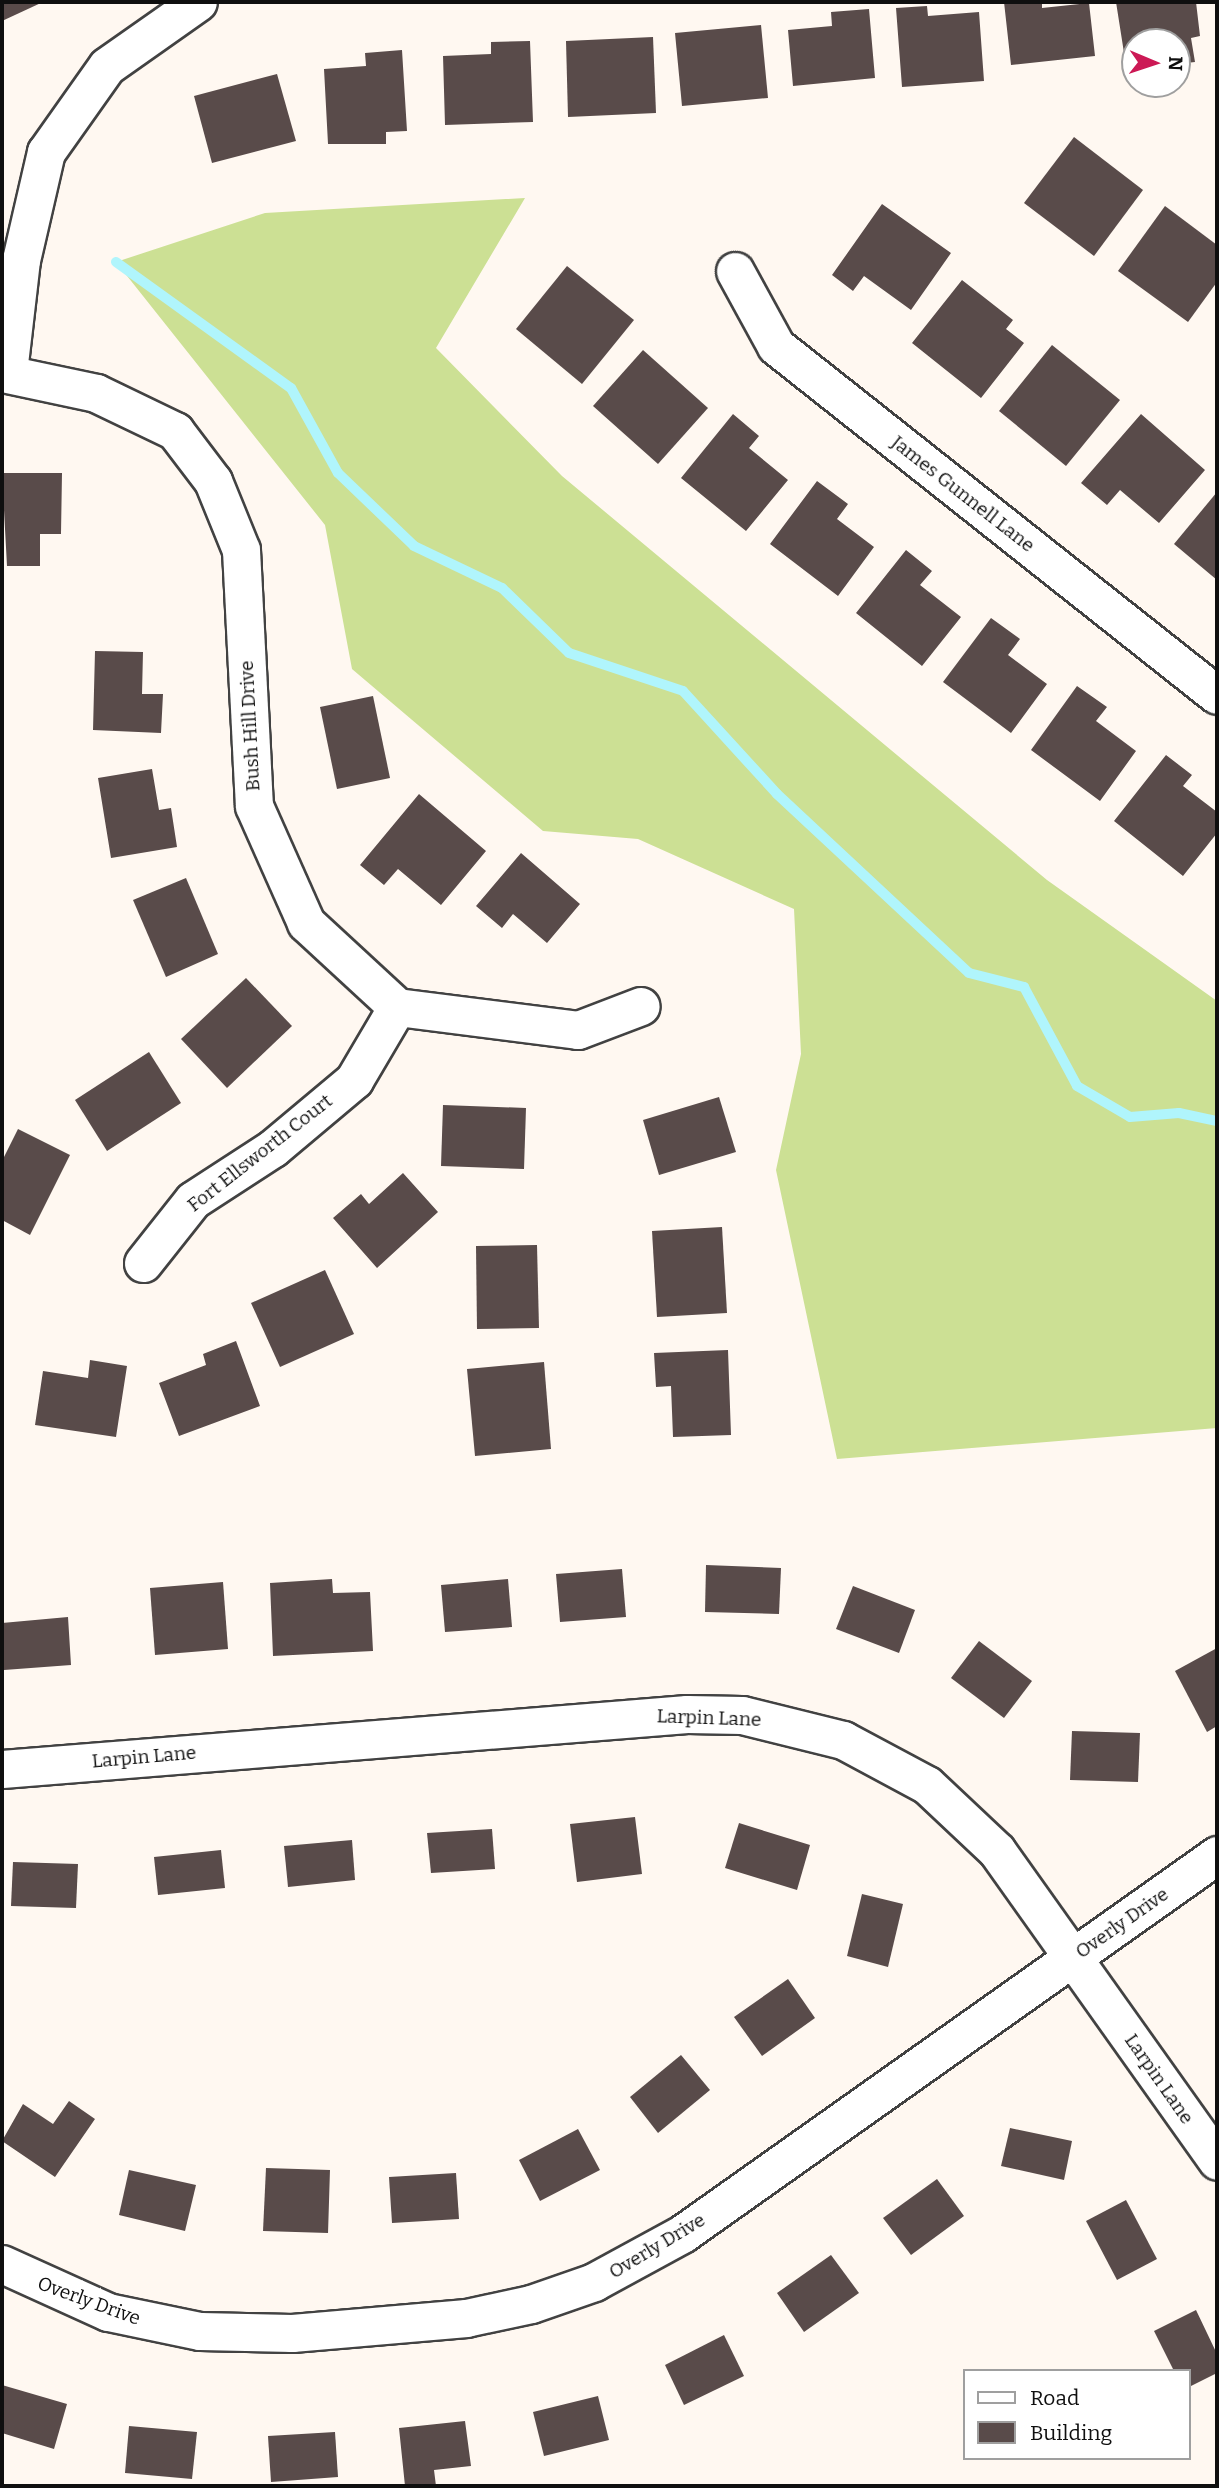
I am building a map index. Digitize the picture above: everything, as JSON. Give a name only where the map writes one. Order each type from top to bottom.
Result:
[{"type":"street","points":[[5,373],[21,260],[46,152],[107,66],[198,2]]},
{"type":"street","name":"James Gunnell Lane","points":[[735,271],[776,346],[1217,695]]},
{"type":"street","name":"Bush Hill Drive","points":[[5,373],[96,393],[175,431],[213,481],[241,550],[254,806],[306,923],[397,1007]]},
{"type":"street","points":[[397,1007],[578,1030],[641,1006]]},
{"type":"street","name":"Fort Ellsworth Court","points":[[143,1264],[193,1200],[273,1148],[354,1080],[397,1007]]},
{"type":"street","name":"Larpin Lane","points":[[2,1769],[687,1714],[782,1722],[843,1740],[927,1785],[997,1851],[1217,2161]]},
{"type":"street","name":"Overly Drive","points":[[2,2264],[108,2312],[200,2331],[292,2333],[466,2318],[531,2304],[594,2283],[682,2234],[1217,1855]]},
{"type":"green space","points":[[525,198],[436,348],[562,476],[1047,880],[1217,1001],[1217,1428],[837,1459],[776,1170],[801,1054],[794,909],[638,839],[543,831],[352,669],[325,525],[116,262],[265,213]]},
{"type":"building","points":[[2,2],[43,2],[2,21]]},
{"type":"building","points":[[1004,2],[1042,2],[1042,8],[1089,3],[1095,56],[1011,65]]},
{"type":"building","points":[[1116,2],[1196,2],[1200,36],[1191,38],[1191,28],[1121,28],[1121,34]]},
{"type":"building","points":[[927,6],[928,16],[979,12],[984,81],[902,87],[896,8]]},
{"type":"building","points":[[869,9],[875,78],[793,86],[788,30],[832,26],[831,12]]},
{"type":"building","points":[[761,25],[768,98],[682,106],[675,33]]},
{"type":"building","points":[[653,37],[656,113],[568,117],[566,41]]},
{"type":"building","points":[[1191,38],[1195,62],[1191,62]]},
{"type":"building","points":[[530,41],[533,122],[445,125],[443,56],[491,54],[491,42]]},
{"type":"building","points":[[402,50],[407,131],[386,132],[386,144],[328,144],[324,69],[366,66],[365,53]]},
{"type":"building","points":[[277,74],[296,141],[212,163],[194,96]]},
{"type":"building","points":[[1074,137],[1143,190],[1094,256],[1024,203]]},
{"type":"building","points":[[882,204],[951,253],[911,310],[864,276],[853,291],[832,275]]},
{"type":"building","points":[[1165,206],[1217,245],[1217,282],[1188,322],[1118,271]]},
{"type":"building","points":[[567,266],[634,320],[582,384],[516,329]]},
{"type":"building","points":[[962,280],[1013,320],[1006,329],[1024,343],[981,398],[912,343]]},
{"type":"building","points":[[1052,345],[1120,400],[1066,466],[999,411]]},
{"type":"building","points":[[643,350],[708,408],[658,464],[593,406]]},
{"type":"building","points":[[733,414],[759,436],[749,448],[788,480],[746,531],[681,478]]},
{"type":"building","points":[[1141,414],[1205,470],[1159,523],[1120,490],[1107,505],[1081,483]]},
{"type":"building","points":[[2,473],[62,473],[61,534],[40,534],[40,566],[7,566]]},
{"type":"building","points":[[817,481],[848,504],[837,519],[874,547],[838,596],[770,544]]},
{"type":"building","points":[[1217,492],[1217,580],[1174,544]]},
{"type":"building","points":[[906,550],[932,571],[920,585],[961,617],[922,666],[856,613]]},
{"type":"building","points":[[991,618],[1020,639],[1008,655],[1047,684],[1011,733],[943,682]]},
{"type":"building","points":[[95,651],[143,652],[142,694],[163,694],[161,733],[93,730]]},
{"type":"building","points":[[1077,686],[1107,707],[1096,721],[1136,751],[1100,801],[1031,750]]},
{"type":"building","points":[[373,696],[390,778],[337,789],[320,707]]},
{"type":"building","points":[[1166,755],[1192,775],[1183,786],[1217,812],[1217,833],[1183,876],[1114,821]]},
{"type":"building","points":[[152,769],[159,810],[171,808],[177,847],[111,858],[98,778]]},
{"type":"building","points":[[419,794],[486,851],[441,905],[398,869],[384,885],[360,865]]},
{"type":"building","points":[[521,853],[580,904],[547,943],[513,914],[502,928],[476,906]]},
{"type":"building","points":[[186,878],[218,954],[166,977],[133,900]]},
{"type":"building","points":[[246,978],[292,1026],[227,1088],[181,1039]]},
{"type":"building","points":[[149,1052],[181,1103],[107,1151],[75,1100]]},
{"type":"building","points":[[719,1097],[736,1152],[659,1175],[643,1120]]},
{"type":"building","points":[[443,1105],[526,1108],[524,1169],[441,1166]]},
{"type":"building","points":[[18,1129],[70,1155],[30,1235],[2,1220],[2,1161]]},
{"type":"building","points":[[403,1173],[438,1212],[377,1268],[333,1218],[361,1194],[369,1204]]},
{"type":"building","points":[[722,1227],[727,1313],[657,1317],[652,1231]]},
{"type":"building","points":[[537,1245],[539,1328],[477,1329],[476,1246]]},
{"type":"building","points":[[325,1270],[354,1334],[280,1367],[251,1303]]},
{"type":"building","points":[[236,1341],[260,1406],[179,1436],[159,1383],[206,1365],[203,1354]]},
{"type":"building","points":[[728,1350],[731,1435],[673,1437],[671,1386],[656,1387],[654,1353]]},
{"type":"building","points":[[90,1360],[127,1366],[116,1437],[35,1425],[43,1371],[88,1378]]},
{"type":"building","points":[[544,1362],[551,1449],[475,1456],[467,1369]]},
{"type":"building","points":[[706,1565],[781,1568],[779,1614],[705,1612]]},
{"type":"building","points":[[622,1569],[626,1617],[560,1622],[556,1574]]},
{"type":"building","points":[[332,1579],[333,1593],[370,1592],[373,1651],[273,1656],[270,1583]]},
{"type":"building","points":[[508,1579],[512,1627],[445,1632],[441,1585]]},
{"type":"building","points":[[223,1582],[228,1649],[155,1655],[150,1588]]},
{"type":"building","points":[[853,1586],[915,1610],[899,1653],[836,1629]]},
{"type":"building","points":[[68,1617],[71,1665],[4,1670],[2,1623]]},
{"type":"building","points":[[979,1641],[1032,1681],[1004,1718],[951,1678]]},
{"type":"building","points":[[1217,1648],[1217,1726],[1207,1732],[1175,1671]]},
{"type":"building","points":[[1072,1731],[1140,1733],[1138,1782],[1070,1780]]},
{"type":"building","points":[[635,1817],[642,1874],[577,1882],[570,1824]]},
{"type":"building","points":[[739,1823],[810,1845],[797,1890],[725,1868]]},
{"type":"building","points":[[492,1829],[495,1869],[431,1873],[427,1833]]},
{"type":"building","points":[[352,1840],[355,1880],[288,1887],[284,1846]]},
{"type":"building","points":[[221,1850],[225,1888],[158,1895],[154,1857]]},
{"type":"building","points":[[13,1862],[78,1864],[76,1908],[11,1906]]},
{"type":"building","points":[[862,1894],[903,1904],[888,1967],[847,1956]]},
{"type":"building","points":[[788,1979],[815,2018],[762,2056],[734,2017]]},
{"type":"building","points":[[681,2055],[710,2090],[658,2133],[630,2097]]},
{"type":"building","points":[[69,2101],[95,2119],[55,2177],[2,2141],[23,2104],[53,2124]]},
{"type":"building","points":[[1010,2128],[1072,2141],[1064,2180],[1001,2166]]},
{"type":"building","points":[[578,2129],[600,2170],[540,2201],[519,2160]]},
{"type":"building","points":[[266,2168],[330,2170],[328,2233],[263,2231]]},
{"type":"building","points":[[129,2170],[196,2185],[185,2231],[119,2215]]},
{"type":"building","points":[[456,2173],[459,2219],[392,2223],[389,2177]]},
{"type":"building","points":[[937,2179],[964,2216],[911,2255],[883,2218]]},
{"type":"building","points":[[1126,2200],[1157,2259],[1117,2280],[1086,2221]]},
{"type":"building","points":[[831,2255],[859,2293],[804,2332],[777,2293]]},
{"type":"building","points":[[1196,2310],[1217,2354],[1217,2373],[1191,2386],[1191,2369],[1173,2369],[1154,2331]]},
{"type":"building","points":[[724,2335],[744,2376],[684,2405],[665,2365]]},
{"type":"building","points":[[2,2385],[67,2404],[54,2449],[2,2433]]},
{"type":"building","points":[[598,2396],[609,2440],[544,2456],[533,2412]]},
{"type":"building","points":[[465,2421],[471,2466],[434,2470],[436,2486],[405,2486],[399,2428]]},
{"type":"building","points":[[129,2426],[197,2432],[192,2479],[125,2473]]},
{"type":"building","points":[[335,2432],[338,2477],[271,2482],[268,2436]]},
{"type":"waterway","points":[[116,262],[291,388],[338,473],[414,546],[502,588],[569,653],[683,691],[777,794],[969,973],[1024,987],[1077,1086],[1130,1117],[1179,1113],[1217,1121]]}]
